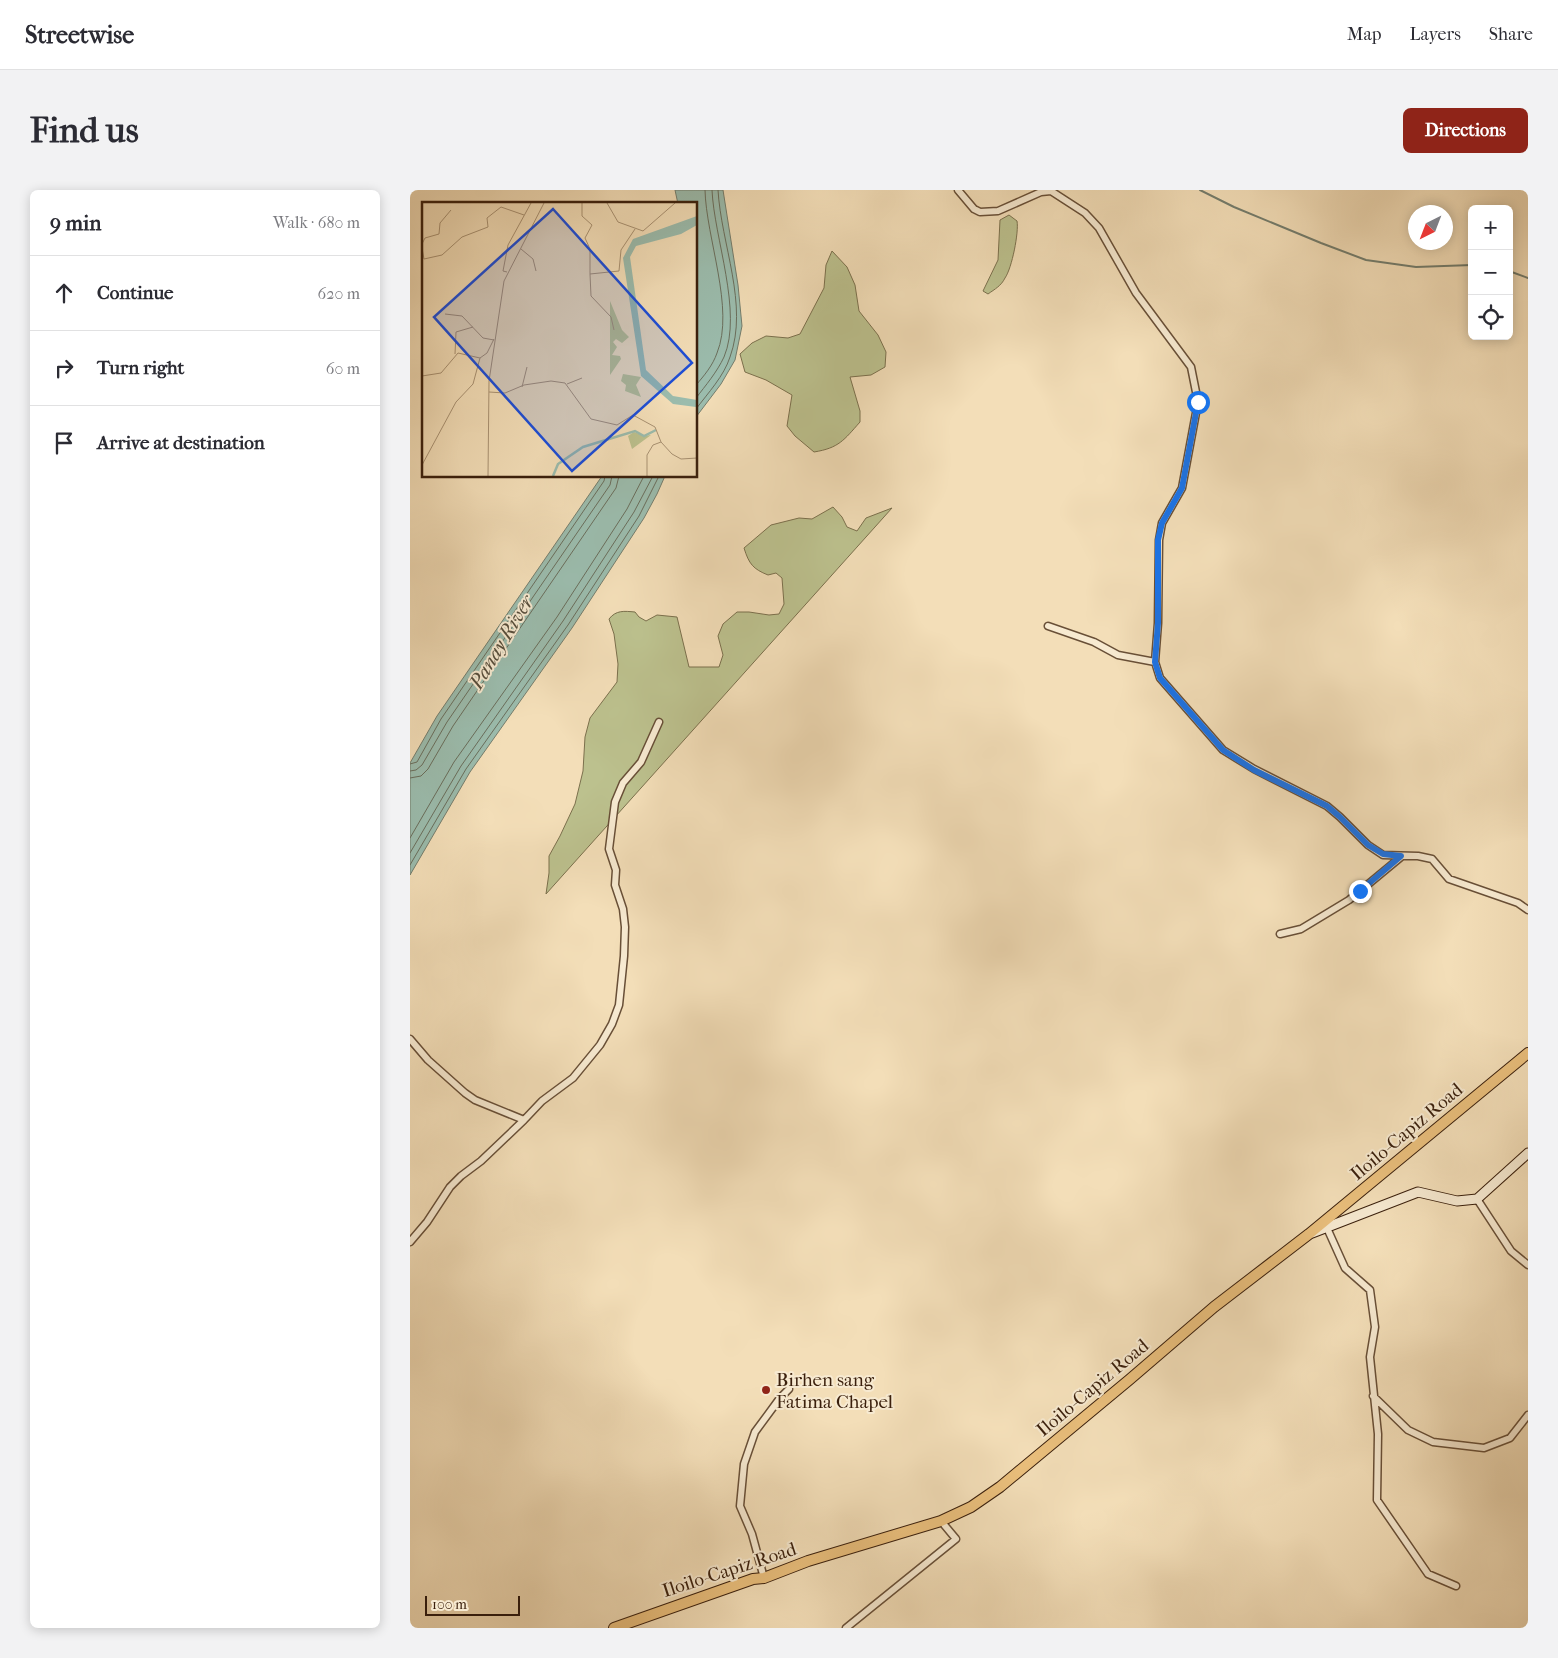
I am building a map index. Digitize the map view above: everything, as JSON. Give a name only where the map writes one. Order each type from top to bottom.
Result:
[{"type":"highway","name":"Iloilo-Capiz Road","points":[[614,1628],[753,1579],[764,1578],[808,1562],[941,1521],[971,1507],[1000,1487],[1214,1307],[1309,1234],[1528,1053]]},
{"type":"main road","points":[[1309,1234],[1418,1192],[1457,1202],[1478,1200],[1528,1153]]},
{"type":"street","points":[[958,190],[974,209],[980,212],[998,211],[1040,192],[1051,191],[1086,213],[1099,228],[1136,293],[1192,367],[1198,402],[1182,488],[1162,523],[1158,540],[1158,623],[1155,662],[1160,678],[1223,750],[1254,770],[1327,806],[1368,845],[1383,854],[1418,856],[1432,859],[1449,879],[1518,903],[1528,910]]},
{"type":"street","points":[[1048,626],[1094,642],[1118,655],[1155,662]]},
{"type":"street","points":[[410,1242],[456,1182],[481,1161],[542,1101],[573,1078],[600,1045],[612,1024],[619,1005],[625,927],[623,909],[615,885],[616,870],[609,849],[614,802],[623,783],[641,762],[659,722]]},
{"type":"street","points":[[1280,934],[1301,929],[1349,900],[1401,856]]},
{"type":"street","points":[[410,1038],[428,1060],[465,1093],[475,1100],[524,1120]]},
{"type":"street","points":[[1478,1200],[1511,1251],[1528,1265]]},
{"type":"street","points":[[1327,1228],[1345,1268],[1370,1290],[1375,1327],[1370,1357],[1378,1434],[1377,1500],[1428,1574],[1456,1586]]},
{"type":"street","points":[[764,1578],[752,1534],[740,1506],[744,1464],[755,1432],[789,1389]]},
{"type":"street","points":[[1373,1396],[1408,1430],[1433,1442],[1484,1448],[1510,1438],[1528,1415]]},
{"type":"street","points":[[846,1628],[956,1539],[941,1521]]},
{"type":"green space","points":[[1009,215],[1017,221],[1017,233],[1012,258],[1008,273],[1003,281],[988,294],[983,291],[998,260],[1000,220]]},
{"type":"green space","points":[[832,251],[847,267],[855,285],[859,311],[878,335],[886,352],[885,367],[871,375],[850,377],[860,411],[860,422],[840,442],[829,448],[814,452],[795,436],[787,426],[792,395],[766,380],[745,372],[740,354],[752,343],[766,336],[788,338],[800,334],[824,288],[826,265]]},
{"type":"green space","points":[[833,507],[842,517],[847,527],[857,531],[866,518],[892,508],[546,894],[549,856],[575,804],[583,771],[585,737],[590,718],[617,682],[618,664],[614,634],[609,619],[614,614],[624,611],[635,612],[646,621],[657,615],[677,617],[689,667],[719,667],[723,655],[718,636],[723,624],[737,612],[779,614],[784,604],[782,578],[776,573],[768,575],[755,568],[744,548],[771,525],[799,518],[812,519]]},
{"type":"water","points":[[675,190],[723,190],[738,285],[742,326],[735,360],[721,384],[698,414],[698,202],[678,202]]},
{"type":"water","name":"Panay River","points":[[601,478],[664,478],[644,518],[572,628],[470,772],[410,875],[410,763],[437,716]]},
{"type":"waterway","points":[[1200,190],[1234,207],[1366,260],[1416,267],[1468,265]]},
{"type":"waterway","points":[[1513,272],[1528,278]]},
{"type":"place","name":"Birhen sang Fatima Chapel","points":[[766,1390]]},
{"type":"route","points":[[1198,402],[1182,488],[1162,523],[1158,540],[1158,623],[1155,662],[1160,678],[1193,718],[1223,750],[1254,770],[1327,806],[1368,845],[1383,854],[1401,856],[1360,891]]}]
